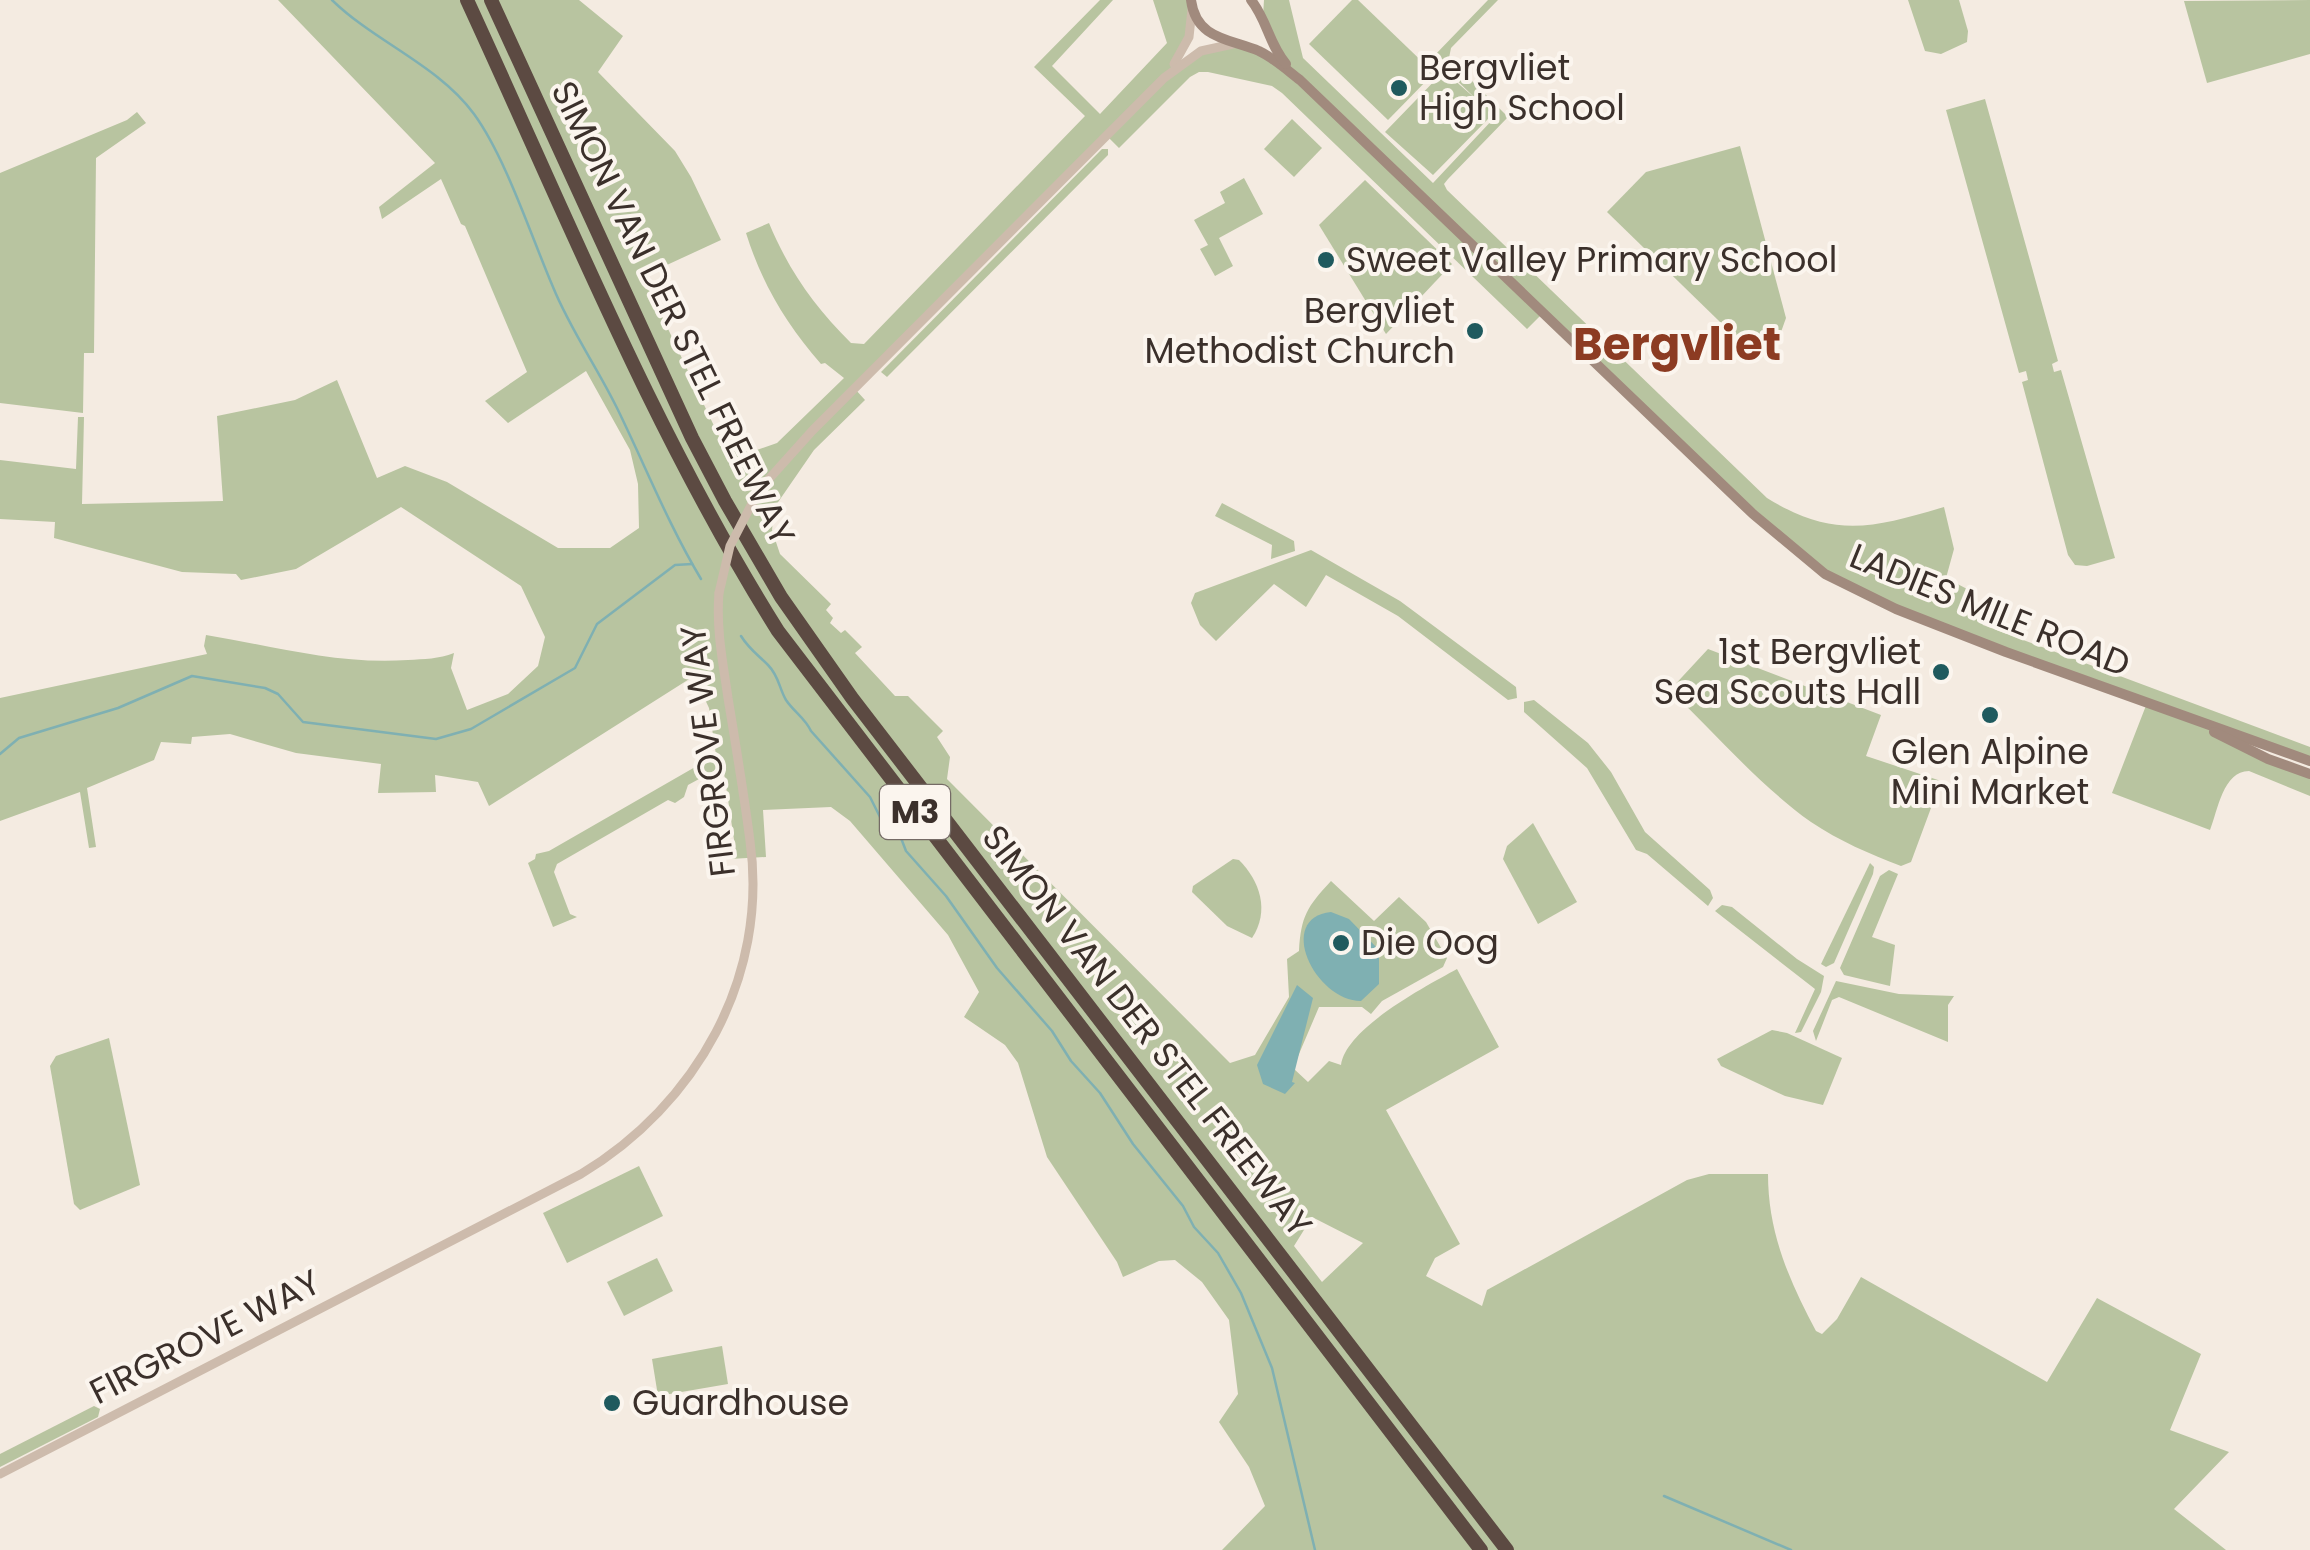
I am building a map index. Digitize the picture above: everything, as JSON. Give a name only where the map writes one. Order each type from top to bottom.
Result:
[{"type":"highway","name":"SIMON VAN DER STEL FREEWAY","points":[[467,0],[673,446],[720,537],[778,631],[1481,1550]]},
{"type":"highway","name":"SIMON VAN DER STEL FREEWAY","points":[[490,0],[692,438],[780,596],[852,698],[1507,1550]]},
{"type":"main road","name":"LADIES MILE ROAD","points":[[1251,0],[1277,53],[1300,80],[1753,514],[1825,574],[1896,609],[2310,761]]},
{"type":"main road","name":"LADIES MILE ROAD","points":[[1191,3],[1209,31],[1265,54],[1300,80]]},
{"type":"main road","points":[[1238,45],[1258,39],[1263,20]]},
{"type":"main road","name":"LADIES MILE ROAD","points":[[2191,719],[2228,740],[2310,774]]},
{"type":"street","points":[[1263,20],[1264,0]]},
{"type":"street","name":"FIRGROVE WAY","points":[[1164,78],[1186,44],[1191,3]]},
{"type":"street","name":"FIRGROVE WAY","points":[[0,1474],[582,1174],[616,1152],[665,1107],[718,1030],[738,980],[750,923],[751,846],[718,640],[719,593],[730,546],[759,490],[785,458],[1164,78],[1201,51],[1238,45]]},
{"type":"green space","points":[[278,0],[579,0],[623,36],[598,72],[675,151],[721,240],[643,276],[724,447],[751,452],[777,443],[844,378],[821,364],[786,318],[746,233],[769,223],[785,257],[814,301],[851,343],[864,344],[1085,116],[1034,67],[1100,0],[1113,0],[1052,66],[1100,114],[1167,43],[1153,0],[1190,0],[1189,28],[1169,71],[1201,51],[1243,46],[1294,75],[1263,16],[1264,0],[1289,0],[1303,58],[1433,183],[1495,117],[1488,111],[1488,119],[1433,175],[1385,132],[1444,71],[1477,100],[1433,57],[1488,0],[1498,0],[1451,48],[1449,58],[1508,117],[1448,179],[1444,184],[1447,190],[1767,498],[1813,520],[1854,526],[1944,507],[1954,549],[1946,578],[1969,590],[1983,625],[2310,747],[2310,761],[2198,722],[2310,774],[2310,796],[2249,771],[2240,773],[2227,784],[2210,830],[2112,793],[2147,703],[2006,652],[1825,574],[1542,314],[1527,329],[1282,93],[1272,86],[1208,72],[1190,77],[1119,148],[1107,136],[855,389],[865,400],[814,450],[774,508],[772,530],[780,554],[831,604],[826,610],[833,618],[830,623],[841,633],[845,630],[862,647],[855,653],[895,696],[908,696],[943,731],[937,737],[950,757],[947,779],[1230,1063],[1255,1055],[1289,997],[1287,959],[1299,951],[1307,913],[1331,881],[1374,921],[1399,897],[1426,922],[1447,958],[1443,967],[1382,1001],[1371,1014],[1362,1007],[1319,1007],[1293,1068],[1308,1082],[1329,1061],[1341,1065],[1346,1051],[1372,1023],[1457,969],[1499,1047],[1386,1110],[1460,1244],[1435,1258],[1426,1276],[1482,1306],[1487,1290],[1687,1180],[1709,1174],[1768,1174],[1772,1216],[1782,1256],[1806,1312],[1816,1331],[1822,1334],[1837,1319],[1861,1277],[2047,1382],[2097,1298],[2201,1354],[2170,1430],[2229,1452],[2174,1509],[2226,1550],[1222,1550],[1265,1506],[1249,1467],[1219,1422],[1238,1394],[1229,1320],[1202,1282],[1175,1260],[1159,1261],[1123,1277],[1047,1157],[1018,1063],[1005,1045],[964,1017],[979,992],[948,935],[850,821],[831,807],[763,810],[766,857],[730,859],[736,853],[723,766],[688,785],[684,797],[675,803],[668,800],[557,864],[554,872],[570,914],[577,917],[553,927],[528,863],[536,854],[549,851],[716,755],[709,708],[694,676],[489,806],[478,782],[435,775],[436,792],[378,793],[381,764],[296,753],[230,734],[192,737],[191,744],[161,742],[154,760],[87,788],[96,847],[89,848],[80,792],[0,821],[0,698],[207,654],[206,635],[356,660],[426,659],[454,653],[451,668],[467,710],[508,694],[538,666],[545,637],[521,586],[401,507],[296,569],[241,580],[236,574],[182,572],[54,538],[55,522],[0,519],[0,460],[76,469],[78,417],[84,417],[82,504],[223,501],[217,416],[295,400],[337,380],[377,478],[405,466],[447,482],[558,548],[610,548],[639,528],[638,484],[630,450],[586,371],[508,423],[485,401],[527,372],[441,179],[382,219],[379,207],[435,163]],"holes":[[[1312,1217],[1363,1243],[1322,1282],[1294,1246]]]},
{"type":"green space","points":[[1352,0],[1358,0],[1434,73],[1388,120],[1309,44]]},
{"type":"green space","points":[[1908,0],[1959,0],[1968,31],[1967,42],[1941,54],[1925,51]]},
{"type":"green space","points":[[2310,0],[2310,54],[2207,83],[2184,1]]},
{"type":"green space","points":[[1985,99],[2058,361],[2052,364],[2054,372],[2061,370],[2115,558],[2087,566],[2075,565],[2068,555],[2022,382],[2028,380],[2026,371],[2019,373],[1946,110]]},
{"type":"green space","points":[[137,112],[146,123],[96,158],[94,353],[84,353],[83,413],[0,403],[0,173],[127,120]]},
{"type":"green space","points":[[1292,119],[1322,148],[1294,177],[1264,149]]},
{"type":"green space","points":[[1740,146],[1786,318],[1781,332],[1756,357],[1607,212],[1646,172]]},
{"type":"green space","points":[[1102,149],[1108,149],[1108,155],[887,377],[881,372]]},
{"type":"green space","points":[[1244,178],[1263,214],[1219,238],[1233,266],[1215,276],[1200,249],[1208,245],[1194,220],[1225,203],[1220,192]]},
{"type":"green space","points":[[1365,180],[1452,264],[1386,334],[1319,225]]},
{"type":"green space","points":[[1222,503],[1294,541],[1295,551],[1271,559],[1272,545],[1215,516]]},
{"type":"green space","points":[[1311,550],[1400,601],[1516,687],[1517,698],[1508,700],[1398,616],[1326,575],[1306,607],[1274,584],[1216,641],[1200,625],[1191,603],[1195,593]]},
{"type":"green space","points":[[1708,649],[1881,715],[1866,756],[1941,781],[1911,862],[1901,866],[1811,822],[1756,776],[1670,690]]},
{"type":"green space","points":[[1534,700],[1588,743],[1611,772],[1645,832],[1710,890],[1713,898],[1708,906],[1647,854],[1636,850],[1587,768],[1524,712],[1524,702]]},
{"type":"green space","points":[[1533,823],[1577,902],[1538,924],[1503,859],[1507,846]]},
{"type":"green space","points":[[1233,859],[1246,868],[1260,897],[1261,917],[1252,938],[1227,926],[1192,892],[1193,886]]},
{"type":"green space","points":[[1870,863],[1873,874],[1834,963],[1826,967],[1821,964]]},
{"type":"green space","points":[[1889,870],[1898,874],[1872,937],[1895,945],[1890,986],[1844,975],[1840,968],[1880,876]]},
{"type":"green space","points":[[1722,905],[1732,907],[1824,976],[1821,992],[1801,1032],[1795,1033],[1815,989],[1715,911]]},
{"type":"green space","points":[[1836,981],[1899,994],[1954,996],[1948,1005],[1948,1042],[1839,997],[1832,1000],[1816,1041],[1813,1031]]},
{"type":"green space","points":[[1772,1030],[1842,1058],[1823,1105],[1785,1096],[1721,1066],[1717,1059]]},
{"type":"green space","points":[[109,1038],[140,1185],[80,1210],[74,1204],[50,1066],[56,1056]]},
{"type":"green space","points":[[639,1166],[663,1216],[567,1263],[543,1213]]},
{"type":"green space","points":[[657,1258],[673,1291],[624,1316],[607,1282]]},
{"type":"green space","points":[[722,1346],[728,1384],[658,1396],[652,1359]]},
{"type":"green space","points":[[94,1406],[100,1409],[98,1417],[0,1467],[0,1454]]},
{"type":"water","name":"Die Oog","points":[[1331,912],[1349,919],[1379,950],[1379,984],[1361,1001],[1329,988],[1308,959],[1306,928],[1314,918]]},
{"type":"water","points":[[1297,985],[1313,998],[1292,1082],[1295,1083],[1285,1094],[1263,1084],[1257,1065]]},
{"type":"waterway","points":[[332,0],[443,81],[486,132],[560,303],[701,579]]},
{"type":"waterway","points":[[0,754],[19,738],[118,708],[192,676],[265,688],[278,694],[303,722],[436,739],[471,729],[575,668],[597,624],[675,565],[692,564]]},
{"type":"waterway","points":[[741,636],[772,669],[789,704],[870,797],[883,823],[901,838],[906,851],[946,896],[997,968],[1100,1093],[1133,1144],[1183,1206],[1194,1227],[1218,1253],[1241,1293],[1272,1368],[1315,1550]]},
{"type":"waterway","points":[[1664,1496],[1791,1550]]},
{"type":"place","name":"Bergvliet High School","points":[[1399,88]]},
{"type":"place","name":"Sweet Valley Primary School","points":[[1326,260]]},
{"type":"place","name":"Bergvliet Methodist Church","points":[[1475,331]]},
{"type":"place","name":"1st Bergvliet Sea Scouts Hall","points":[[1941,672]]},
{"type":"place","name":"Glen Alpine Mini Market","points":[[1990,715]]},
{"type":"place","name":"Die Oog","points":[[1341,943]]},
{"type":"place","name":"Guardhouse","points":[[612,1403]]},
{"type":"district","name":"Bergvliet","points":[[1677,344]]}]
